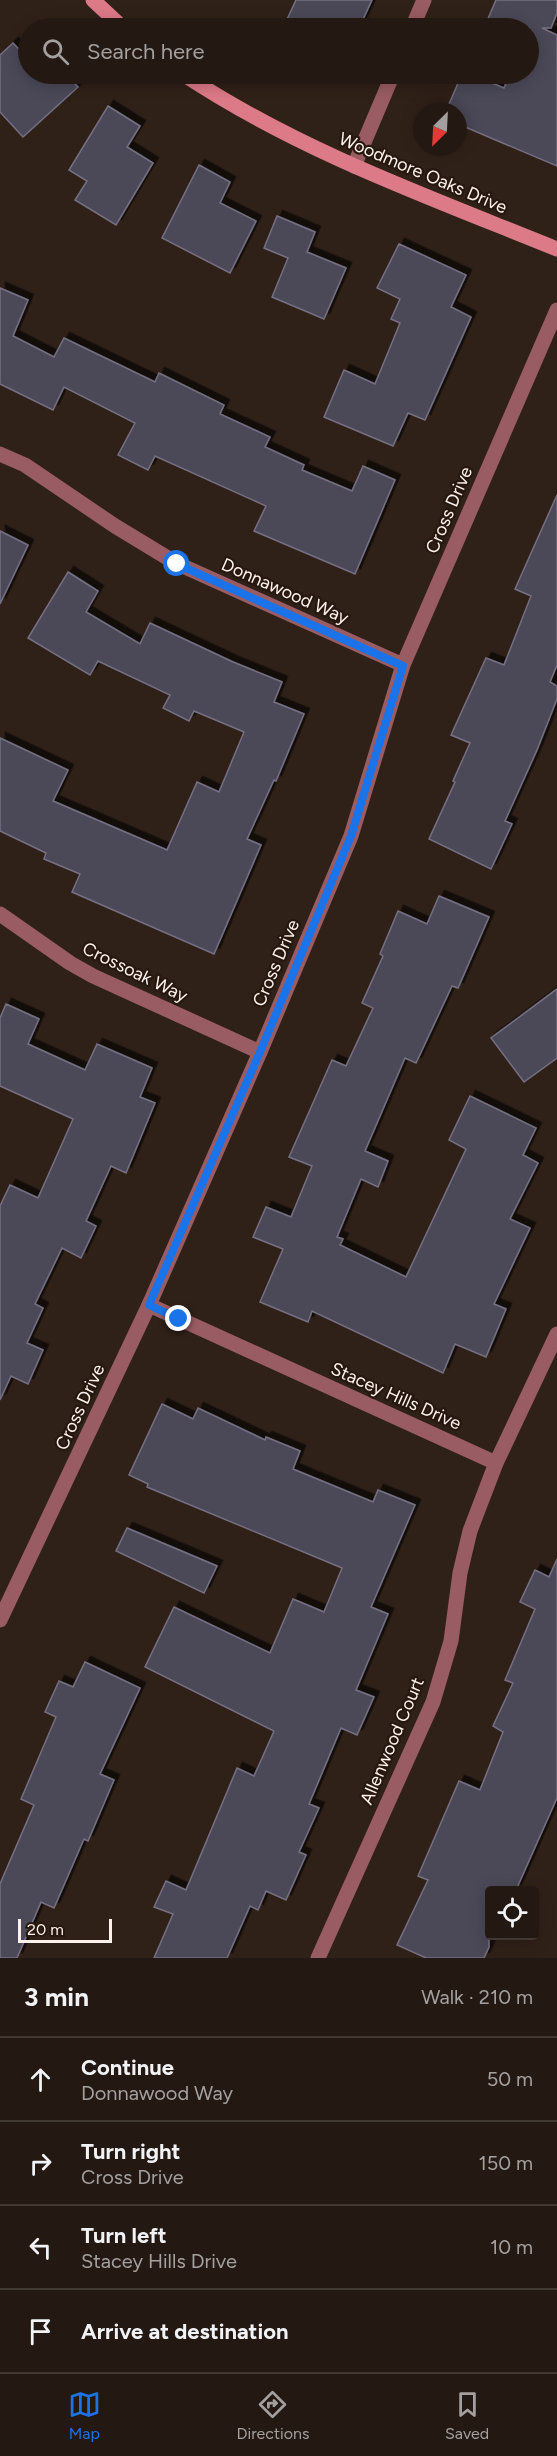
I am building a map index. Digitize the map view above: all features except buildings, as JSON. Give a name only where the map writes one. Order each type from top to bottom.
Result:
[{"type":"street","points":[[93,0],[112,18]]},
{"type":"street","points":[[416,18],[424,0]]},
{"type":"street","name":"Woodmore Oaks Drive","points":[[199,84],[279,131],[354,166],[557,249]]},
{"type":"street","points":[[354,166],[389,84]]},
{"type":"street","name":"Cross Drive","points":[[0,1620],[149,1305],[260,1052],[351,836],[403,666],[557,310]]},
{"type":"street","name":"Donnawood Way","points":[[0,454],[25,465],[115,526],[177,564],[403,666]]},
{"type":"street","name":"Crossoak Way","points":[[0,914],[70,963],[93,976],[260,1052]]},
{"type":"street","name":"Stacey Hills Drive","points":[[149,1305],[496,1463]]},
{"type":"street","points":[[496,1463],[557,1334]]},
{"type":"street","name":"Allenwood Court","points":[[318,1958],[433,1702],[451,1641],[460,1573],[470,1530],[496,1463]]},
{"type":"route","points":[[177,564],[403,666],[351,836],[260,1052],[149,1305],[179,1319]]}]
